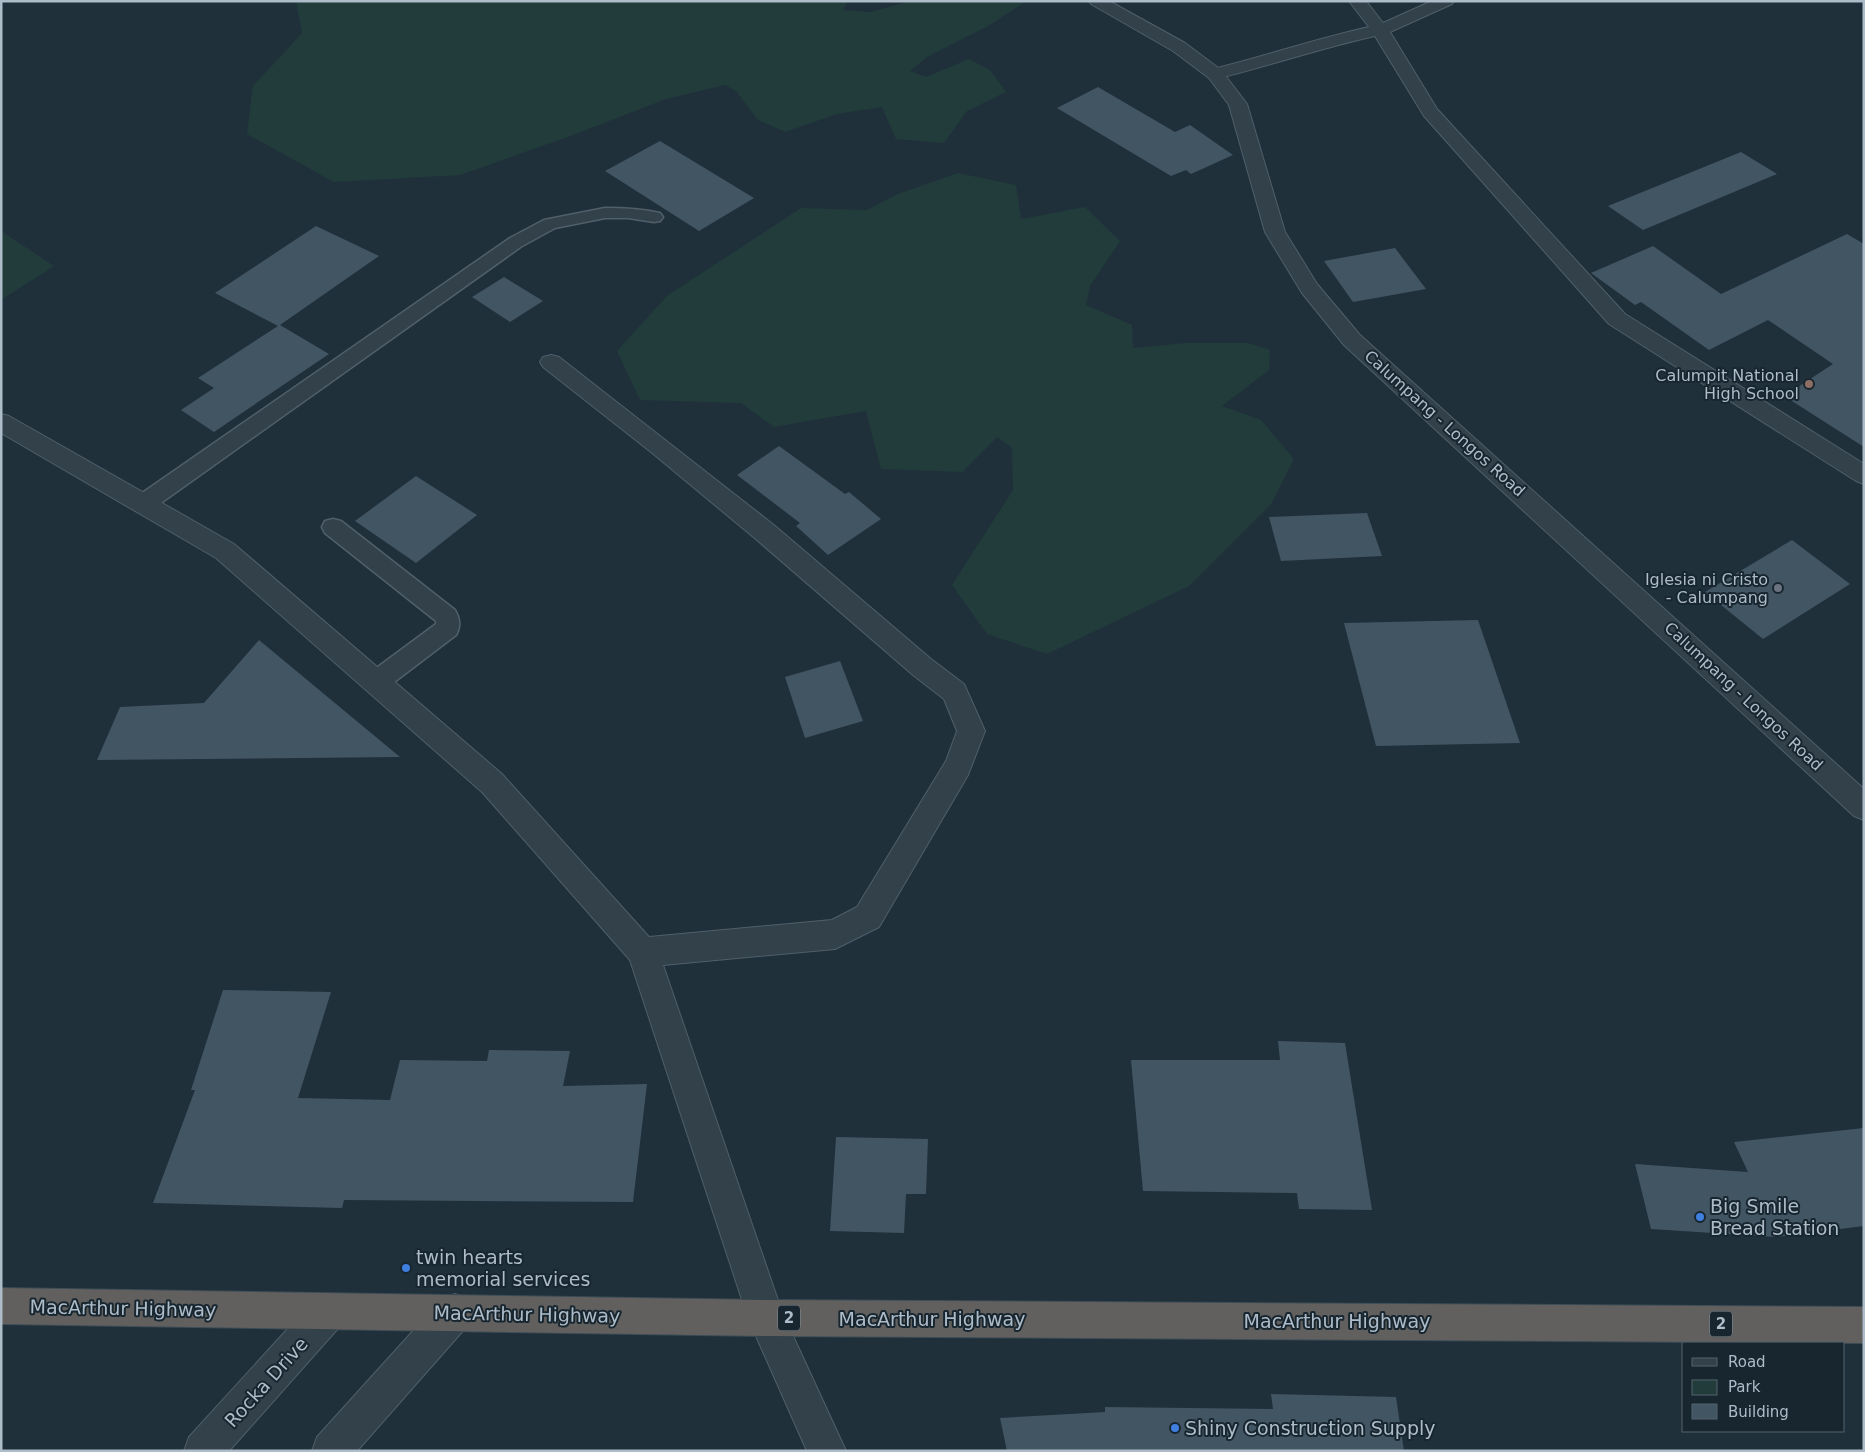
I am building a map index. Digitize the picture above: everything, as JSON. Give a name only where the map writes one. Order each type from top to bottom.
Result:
[{"type":"highway","name":"MacArthur Highway","points":[[1,1306],[766,1318],[1864,1325]]},
{"type":"street","name":"Calumpang - Longos Road","points":[[1097,1],[1179,47],[1215,74],[1238,104],[1275,232],[1310,288],[1352,340],[1864,806]]},
{"type":"street","points":[[1358,1],[1380,30],[1430,112],[1617,319],[1864,475]]},
{"type":"street","points":[[1215,74],[1275,59],[1330,41],[1380,30],[1446,1]]},
{"type":"street","points":[[551,362],[766,533],[922,667],[954,692],[971,732],[958,766],[868,917],[835,934],[643,952]]},
{"type":"street","points":[[1,422],[224,551],[492,783],[643,952],[766,1318],[827,1451]]},
{"type":"street","name":"Rocka Drive","points":[[203,1451],[328,1312]]},
{"type":"street","points":[[332,1451],[455,1312]]},
{"type":"lane","points":[[143,504],[516,242],[550,224],[606,213],[654,217]]},
{"type":"lane","points":[[333,527],[447,617],[448,628],[376,682]]},
{"type":"green space","points":[[296,1],[848,1],[843,10],[871,12],[910,1],[1025,2],[990,25],[927,57],[910,71],[926,77],[969,59],[990,70],[1006,92],[967,111],[944,143],[896,139],[882,107],[837,114],[785,132],[758,120],[736,91],[725,85],[666,99],[568,137],[460,175],[334,182],[247,134],[253,86],[302,33]]},
{"type":"green space","points":[[958,173],[1016,185],[1021,219],[1085,207],[1120,241],[1090,286],[1086,305],[1132,325],[1133,348],[1186,343],[1248,343],[1270,350],[1269,370],[1222,406],[1261,420],[1294,459],[1271,504],[1189,586],[1047,654],[987,634],[952,585],[1013,490],[1012,448],[997,437],[962,472],[881,469],[866,411],[774,427],[741,403],[640,400],[617,351],[667,296],[801,208],[867,210],[898,194]]},
{"type":"green space","points":[[1,231],[54,266],[1,300]]},
{"type":"building","points":[[1098,87],[1175,132],[1190,125],[1233,155],[1191,174],[1186,170],[1171,176],[1057,108]]},
{"type":"building","points":[[660,141],[754,198],[699,231],[605,171]]},
{"type":"building","points":[[1741,152],[1777,174],[1643,230],[1608,206]]},
{"type":"building","points":[[316,226],[379,256],[280,325],[329,354],[214,432],[181,410],[214,388],[198,378],[278,326],[215,293]]},
{"type":"building","name":"Calumpit National High School","points":[[1847,234],[1864,244],[1864,447],[1784,396],[1833,364],[1768,320],[1709,350],[1641,302],[1635,305],[1591,273],[1653,246],[1721,294]]},
{"type":"building","points":[[1395,248],[1426,289],[1353,302],[1324,261]]},
{"type":"building","points":[[504,277],[543,301],[510,322],[472,297]]},
{"type":"building","points":[[779,446],[845,494],[849,492],[881,519],[828,555],[796,526],[800,523],[737,475]]},
{"type":"building","points":[[416,476],[477,515],[416,563],[355,521]]},
{"type":"building","points":[[1367,513],[1382,556],[1281,561],[1269,517]]},
{"type":"building","name":"Iglesia ni Cristo - Calumpang","points":[[1792,540],[1850,584],[1763,639],[1705,592]]},
{"type":"building","points":[[1478,620],[1520,743],[1376,746],[1344,623]]},
{"type":"building","points":[[259,640],[400,757],[97,760],[120,707],[204,703]]},
{"type":"building","points":[[840,661],[863,721],[805,738],[785,677]]},
{"type":"building","points":[[223,990],[331,992],[298,1098],[390,1100],[400,1060],[487,1061],[489,1050],[570,1051],[563,1086],[647,1084],[633,1202],[344,1200],[342,1208],[153,1203],[195,1090],[191,1090]]},
{"type":"building","points":[[1278,1041],[1345,1043],[1372,1210],[1299,1209],[1297,1193],[1143,1191],[1131,1060],[1280,1060]]},
{"type":"building","points":[[1864,1128],[1864,1226],[1775,1237],[1651,1229],[1635,1164],[1748,1172],[1734,1142]]},
{"type":"building","points":[[836,1137],[928,1139],[926,1194],[906,1194],[904,1233],[830,1231]]},
{"type":"building","points":[[1271,1394],[1396,1397],[1404,1451],[1007,1451],[1000,1418],[1105,1412],[1105,1407],[1273,1409]]},
{"type":"place","name":"Calumpit National High School","points":[[1809,384]]},
{"type":"place","name":"Iglesia ni Cristo - Calumpang","points":[[1778,588]]},
{"type":"place","name":"Big Smile Bread Station","points":[[1700,1217]]},
{"type":"place","name":"twin hearts memorial services","points":[[406,1268]]},
{"type":"place","name":"Shiny Construction Supply","points":[[1175,1428]]}]
